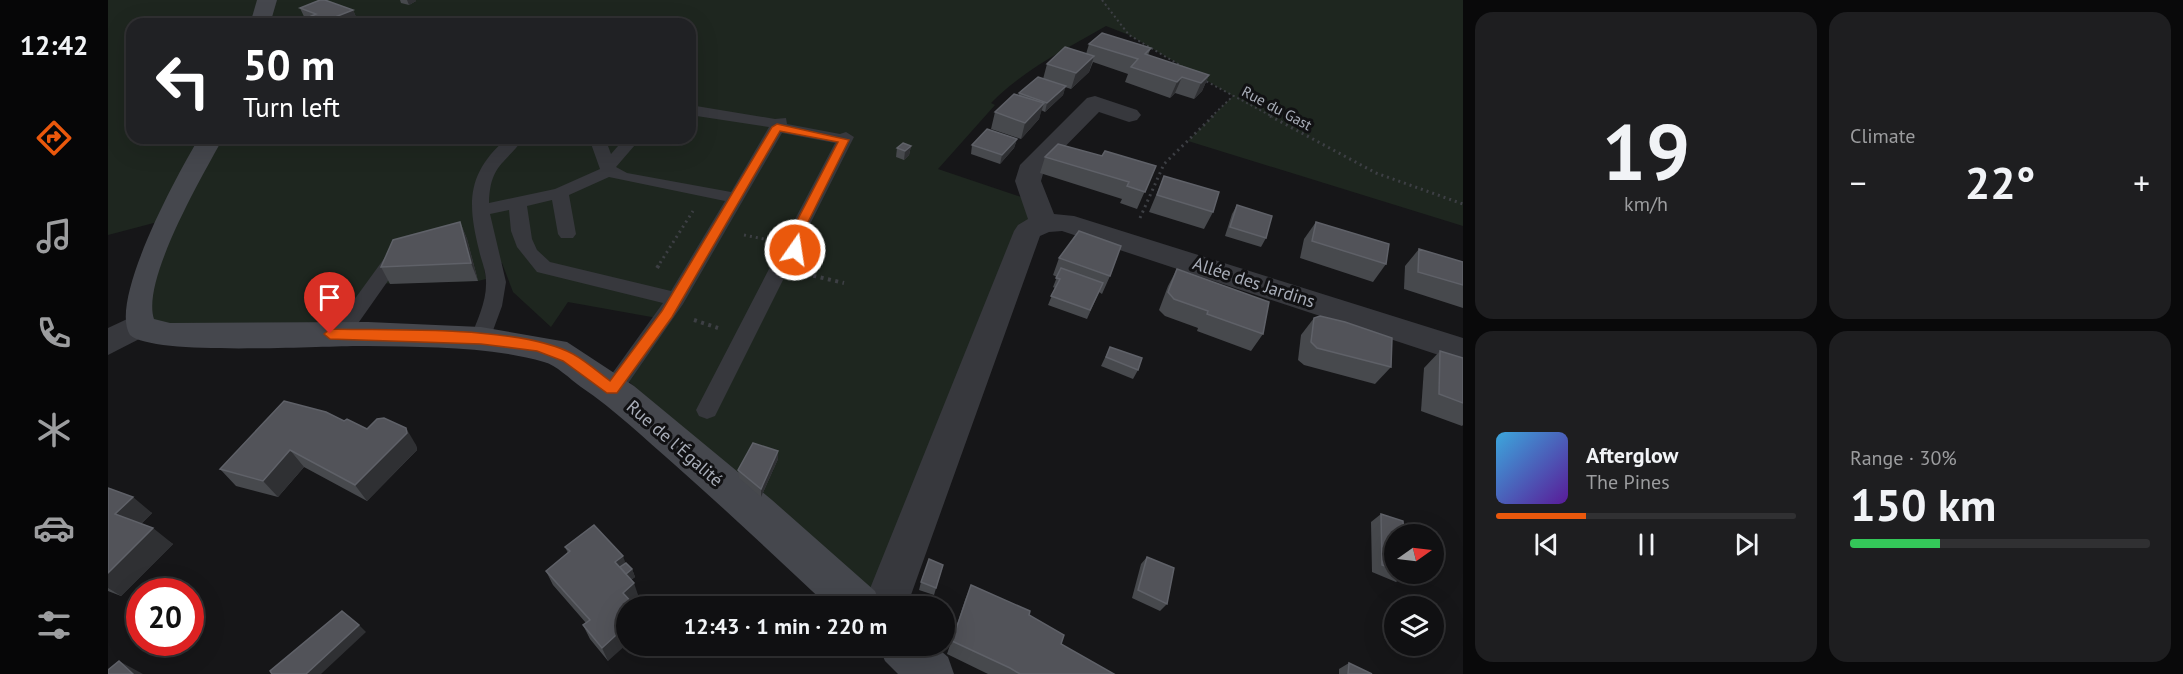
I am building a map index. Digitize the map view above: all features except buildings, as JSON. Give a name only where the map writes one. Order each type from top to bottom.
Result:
[{"type":"street","points":[[262,18],[267,0]]},
{"type":"street","points":[[889,596],[1028,231],[1043,223],[1028,181],[1033,165],[1095,104],[1129,115]]},
{"type":"street","points":[[108,343],[140,325],[134,312],[136,294],[155,244],[208,144]]},
{"type":"street","name":"Allée des Jardins","points":[[1043,223],[1064,222],[1130,241],[1463,351]]},
{"type":"street","name":"Rue de l'Égalité","points":[[140,325],[149,331],[170,335],[257,337],[340,334],[481,339],[555,351],[612,389],[758,513],[848,596]]},
{"type":"street","points":[[912,656],[931,674]]},
{"type":"lane","points":[[696,111],[779,124],[845,138],[788,242],[796,247],[795,253],[780,266],[707,410]]},
{"type":"lane","points":[[612,389],[676,298],[779,124]]},
{"type":"lane","points":[[481,339],[496,285],[479,211],[480,188],[485,173],[495,158],[510,144]]},
{"type":"lane","points":[[599,144],[608,168],[623,177],[735,198]]},
{"type":"lane","points":[[479,211],[560,194],[608,168],[628,144]]},
{"type":"lane","points":[[560,194],[567,234]]},
{"type":"lane","points":[[518,204],[520,235],[530,253],[544,267],[676,298]]},
{"type":"lane","points":[[462,237],[483,232]]},
{"type":"lane","points":[[340,334],[399,253],[420,248]]},
{"type":"path","points":[[1101,0],[1129,35],[1186,69]]},
{"type":"path","name":"Rue du Gast","points":[[1196,75],[1376,173],[1463,204]]},
{"type":"path","points":[[1130,241],[1164,164],[1233,96]]},
{"type":"path","points":[[717,229],[788,242]]},
{"type":"path","points":[[780,266],[844,283]]},
{"type":"path","points":[[690,319],[745,336]]},
{"type":"shaded area","points":[[108,0],[1463,0],[1463,226],[1188,141],[1233,96],[1129,35],[1106,26],[1031,70],[991,103],[995,105],[938,169],[1033,201],[1043,223],[888,596],[873,596],[627,380],[657,318],[568,302],[551,327],[513,292],[502,263],[484,268],[486,279],[478,281],[368,284],[330,334],[140,325],[165,220],[108,235]]},
{"type":"route","points":[[330,334],[481,339],[538,346],[568,357],[612,389],[667,314],[777,127],[844,140],[793,240],[795,250]]}]
